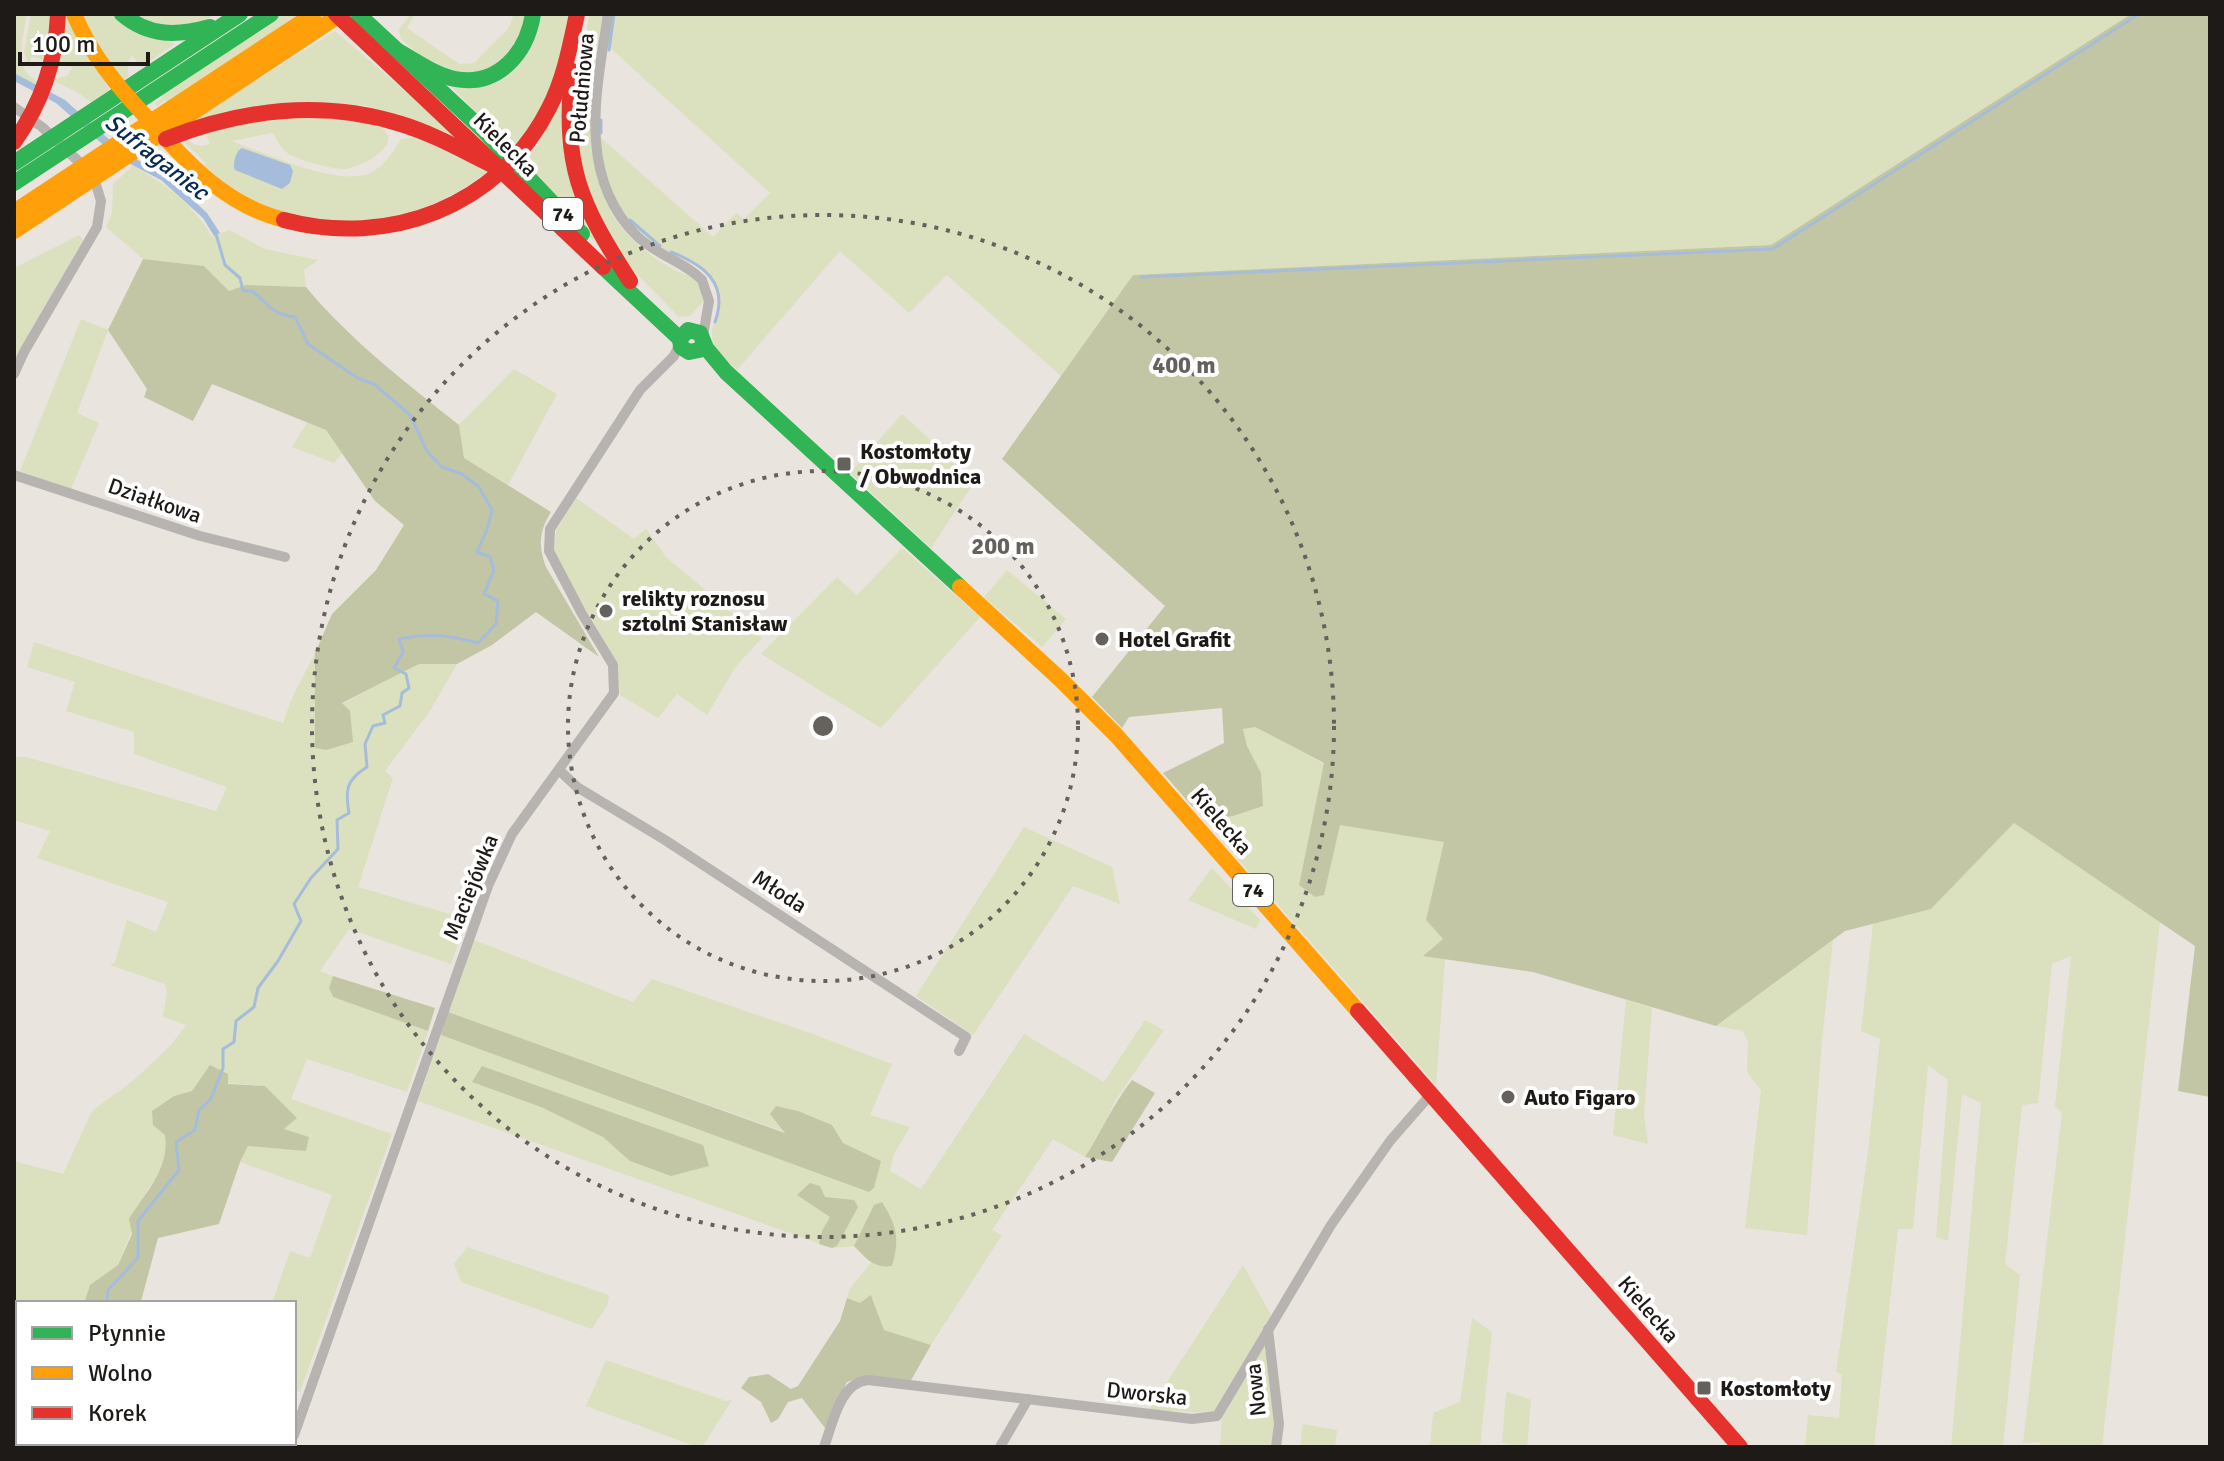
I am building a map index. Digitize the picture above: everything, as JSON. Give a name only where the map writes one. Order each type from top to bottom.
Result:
[{"type":"main road","points":[[14,142],[36,108],[53,62],[58,14]]},
{"type":"main road","points":[[74,14],[88,45],[108,76],[209,183],[250,209],[304,227],[355,232],[385,229],[423,219],[473,194],[505,167],[529,140],[547,112],[577,16]]},
{"type":"main road","points":[[122,14],[142,29],[169,35],[190,33],[236,17]]},
{"type":"main road","points":[[14,163],[271,14]]},
{"type":"main road","name":"74","points":[[358,14],[398,51]]},
{"type":"main road","points":[[398,51],[450,78],[466,80],[488,77],[519,55],[530,33],[533,14]]},
{"type":"main road","points":[[14,212],[128,157],[326,16]]},
{"type":"main road","name":"Kielecka","points":[[326,16],[444,114],[496,167],[693,341]]},
{"type":"main road","points":[[577,16],[567,108],[570,157],[590,218],[630,281]]},
{"type":"main road","points":[[14,183],[47,162],[236,17]]},
{"type":"main road","name":"Kielecka","points":[[398,51],[484,131],[601,254],[1103,721],[1740,1447]]},
{"type":"main road","points":[[14,231],[69,186],[173,123],[221,119],[253,112],[300,108],[342,111],[401,124],[496,167]]},
{"type":"street","name":"Południowa","points":[[608,14],[595,129],[596,156],[614,207],[637,236],[656,252],[702,280],[708,291],[709,309],[693,341]]},
{"type":"street","points":[[14,107],[42,127],[93,175],[101,193],[97,227],[14,374]]},
{"type":"street","name":"Maciejówka","points":[[296,1429],[488,885],[512,834],[614,693],[613,665],[549,551],[550,529],[640,390],[693,341]]},
{"type":"street","name":"Działkowa","points":[[14,475],[200,536],[285,557]]},
{"type":"street","name":"Młoda","points":[[559,770],[577,787],[665,840],[966,1037],[959,1051]]},
{"type":"street","name":"Dworska","points":[[824,1447],[847,1392],[854,1383],[861,1381],[1192,1419],[1217,1416],[1331,1225],[1390,1141],[1431,1094]]},
{"type":"street","name":"Nowa","points":[[1268,1329],[1279,1424],[1276,1447]]},
{"type":"street","points":[[1000,1447],[1028,1399]]},
{"type":"green space","points":[[14,14],[26,14],[22,62],[31,77],[40,82],[39,86],[14,73]]},
{"type":"green space","points":[[31,14],[53,14],[46,60],[31,57],[30,69],[24,52]]},
{"type":"green space","points":[[67,14],[109,90],[91,102],[52,80],[67,76],[73,67],[57,65]]},
{"type":"green space","points":[[81,14],[114,14],[175,44],[141,67],[132,55],[127,64],[129,76],[122,81],[109,65]]},
{"type":"green space","points":[[131,14],[216,14],[193,25],[174,27]]},
{"type":"green space","points":[[280,14],[298,14],[170,104],[165,100],[157,106],[155,103],[162,98],[163,91]]},
{"type":"green space","points":[[411,14],[415,14],[407,28],[459,64],[474,63],[508,29],[514,14],[527,14],[521,41],[496,68],[466,75],[423,58],[401,39],[399,29]]},
{"type":"green space","points":[[539,14],[569,14],[561,52],[543,103],[511,149],[446,81],[493,81]]},
{"type":"green space","points":[[589,14],[603,14],[591,112],[591,137],[599,184],[613,216],[636,242],[664,264],[697,282],[703,302],[690,316],[679,317],[622,259],[582,180],[575,110]]},
{"type":"green space","points":[[613,14],[2131,14],[1771,245],[1133,275],[1061,376],[947,275],[909,313],[840,251],[737,370],[720,354],[713,342],[719,298],[711,278],[700,267],[652,241],[624,214],[605,179],[599,136],[713,237],[736,213],[744,219],[770,193],[606,44]]},
{"type":"green space","points":[[2131,14],[2210,14],[2210,1097],[2178,1091],[2195,946],[2014,823],[1931,909],[1845,931],[1716,1026],[1533,972],[1423,956],[1443,939],[1426,920],[1444,842],[1340,825],[1324,895],[1315,897],[1299,885],[1324,763],[1255,727],[1243,729],[1247,746],[1261,773],[1263,806],[1209,820],[1163,773],[1224,743],[1222,708],[1129,717],[1122,728],[1092,697],[1165,606],[1002,459],[1133,275],[1771,245]]},
{"type":"green space","points":[[335,31],[481,156],[364,105],[194,120]]},
{"type":"green space","points":[[564,95],[563,129],[609,258],[523,163],[537,146]]},
{"type":"green space","points":[[290,115],[364,121],[382,128],[388,135],[388,142],[370,160],[346,169],[315,164],[291,155],[272,133],[232,141],[322,173],[358,176],[372,172],[381,165],[401,139],[418,137],[487,172],[453,194],[418,210],[381,220],[344,222],[308,219],[272,208],[237,191],[204,167],[206,163],[183,141],[187,139],[198,145],[207,145],[210,144],[205,132],[246,120]]},
{"type":"green space","points":[[133,166],[178,196],[212,237],[229,230],[265,249],[318,260],[304,270],[306,287],[246,285],[229,291],[204,266],[143,259],[106,227],[112,213],[113,184]]},
{"type":"green space","points":[[79,235],[83,240],[14,362],[14,268]]},
{"type":"green space","points":[[143,259],[204,266],[229,291],[246,285],[306,287],[359,342],[459,425],[464,458],[551,512],[542,532],[543,559],[599,657],[536,612],[492,645],[457,664],[419,664],[342,703],[350,711],[353,742],[326,750],[315,748],[315,653],[332,614],[376,570],[404,525],[375,501],[326,430],[212,384],[193,421],[144,397],[147,389],[108,330]]},
{"type":"green space","points":[[81,319],[108,330],[77,413],[99,423],[71,489],[20,471]]},
{"type":"green space","points":[[514,369],[557,394],[508,485],[464,458],[459,425]]},
{"type":"green space","points":[[902,414],[975,481],[931,548],[850,473]]},
{"type":"green space","points":[[308,421],[326,430],[342,453],[334,463],[292,447]]},
{"type":"green space","points":[[576,498],[634,539],[646,529],[666,557],[762,638],[736,666],[707,715],[677,694],[658,718],[620,695],[618,664],[569,581],[554,549],[556,531]]},
{"type":"green space","points":[[902,548],[980,617],[881,728],[761,654],[837,577],[857,595]]},
{"type":"green space","points":[[1007,570],[1066,619],[1042,647],[984,597]]},
{"type":"green space","points":[[34,642],[283,723],[315,653],[315,748],[326,750],[342,704],[419,664],[457,664],[430,711],[385,771],[393,778],[358,887],[467,919],[451,964],[349,929],[320,971],[333,976],[329,988],[333,997],[428,1031],[407,1092],[307,1059],[291,1099],[392,1134],[300,1392],[296,1391],[296,1301],[273,1301],[290,1251],[310,1258],[332,1195],[240,1162],[248,1146],[306,1150],[308,1137],[284,1129],[297,1118],[265,1086],[227,1083],[174,1096],[166,1135],[168,1152],[159,1174],[148,1189],[118,1265],[90,1285],[85,1301],[16,1301],[14,1311],[14,1161],[63,1174],[92,1111],[135,1079],[170,1046],[186,1025],[163,1017],[167,992],[165,984],[110,965],[115,962],[127,920],[156,932],[168,902],[37,858],[50,831],[14,820],[14,757],[26,757],[216,811],[227,787],[134,754],[134,732],[66,711],[75,682],[27,667]]},
{"type":"green space","points":[[1255,727],[1324,764],[1299,884],[1324,895],[1340,824],[1445,842],[1426,920],[1443,939],[1424,955],[1445,959],[1436,1085],[1224,843],[1209,820],[1233,816],[1261,773],[1247,746],[1243,729]]},
{"type":"green space","points":[[2014,823],[2160,922],[2102,1447],[2040,1447],[2040,1442],[2023,1443],[2062,1113],[2055,1106],[2071,956],[2052,964],[2038,1103],[2022,1105],[2005,1264],[2020,1275],[2003,1447],[1951,1447],[1981,1103],[1962,1094],[1948,1241],[1936,1237],[1948,1080],[1928,1065],[1913,1229],[1898,1229],[1874,1447],[1805,1447],[1808,1415],[1839,1418],[1842,1374],[1836,1372],[1868,1152],[1880,1039],[1861,1031],[1873,924],[1931,909]]},
{"type":"green space","points":[[1024,827],[1112,867],[1120,904],[1073,886],[973,1035],[916,996]]},
{"type":"green space","points":[[1212,868],[1260,920],[1256,929],[1188,900]]},
{"type":"green space","points":[[474,940],[633,1002],[652,979],[892,1064],[870,1115],[910,1127],[894,1154],[890,1171],[921,1189],[1024,1034],[1104,1082],[1145,1020],[1164,1030],[1115,1101],[1085,1157],[1053,1139],[992,1230],[1002,1235],[931,1345],[884,1330],[873,1298],[860,1303],[847,1298],[850,1288],[871,1263],[854,1246],[832,1248],[418,1101],[441,1035],[868,1191],[874,1188],[880,1161],[843,1143],[832,1125],[776,1106],[788,1133],[448,1012]]},
{"type":"green space","points":[[1833,940],[1807,1235],[1745,1228],[1761,1090],[1747,1072],[1748,1042],[1743,1031],[1716,1026]]},
{"type":"green space","points":[[333,976],[435,1008],[428,1031],[333,997],[329,988]]},
{"type":"green space","points":[[1626,1000],[1652,1008],[1644,1115],[1648,1144],[1613,1135]]},
{"type":"green space","points":[[448,1012],[785,1133],[770,1114],[776,1106],[832,1125],[843,1143],[881,1161],[874,1188],[869,1192],[441,1035]]},
{"type":"green space","points":[[210,1065],[228,1074],[228,1084],[265,1086],[297,1118],[284,1129],[309,1137],[306,1151],[248,1146],[219,1224],[158,1238],[141,1301],[85,1301],[90,1285],[118,1265],[132,1234],[129,1219],[149,1189],[164,1158],[165,1135],[153,1125],[152,1111],[174,1096],[192,1091]]},
{"type":"green space","points":[[482,1066],[703,1145],[709,1166],[671,1176],[630,1161],[603,1137],[541,1107],[472,1082]]},
{"type":"green space","points":[[1132,1080],[1155,1093],[1112,1162],[1085,1157],[1119,1098]]},
{"type":"green space","points":[[810,1183],[820,1186],[825,1197],[854,1200],[858,1207],[837,1246],[832,1248],[819,1244],[830,1217],[797,1195]]},
{"type":"green space","points":[[882,1202],[896,1233],[892,1266],[875,1264],[854,1246],[874,1205]]},
{"type":"green space","points":[[467,1247],[609,1295],[608,1304],[592,1329],[461,1282],[454,1264]]},
{"type":"green space","points":[[1243,1265],[1271,1315],[1213,1413],[1149,1410]]},
{"type":"green space","points":[[871,1295],[884,1330],[931,1345],[910,1382],[865,1376],[847,1382],[825,1428],[802,1398],[788,1402],[778,1419],[771,1423],[761,1402],[741,1388],[749,1377],[768,1374],[791,1389],[798,1386],[840,1321],[847,1298],[860,1303]]},
{"type":"green space","points":[[1472,1318],[1492,1332],[1480,1447],[1430,1447],[1433,1413],[1460,1402]]},
{"type":"green space","points":[[1265,1340],[1274,1420],[1272,1447],[1220,1447],[1222,1417]]},
{"type":"green space","points":[[606,1360],[726,1401],[732,1400],[702,1447],[697,1447],[586,1406]]},
{"type":"green space","points":[[1506,1391],[1531,1400],[1527,1447],[1502,1443]]},
{"type":"green space","points":[[1303,1424],[1337,1430],[1335,1447],[1300,1447]]},
{"type":"water","points":[[14,73],[65,100],[123,152],[167,176],[207,213],[220,233],[214,236],[203,218],[161,180],[117,157],[56,103],[14,81]]},
{"type":"water","points":[[242,148],[290,165],[293,171],[290,183],[282,189],[235,170],[235,158]]},
{"type":"waterway","points":[[609,50],[614,14]]},
{"type":"waterway","points":[[1141,277],[1773,249],[2139,14]]},
{"type":"waterway","points":[[601,120],[601,133]]},
{"type":"waterway","points":[[630,220],[660,246]]},
{"type":"waterway","name":"Sufraganiec","points":[[107,1301],[108,1290],[138,1258],[138,1221],[179,1170],[176,1142],[195,1130],[199,1110],[211,1099],[223,1068],[223,1049],[234,1042],[236,1021],[254,1007],[258,988],[301,921],[294,904],[311,878],[338,849],[337,820],[349,813],[347,798],[351,781],[367,767],[365,744],[373,726],[385,723],[383,715],[400,706],[402,693],[409,688],[406,674],[394,668],[403,652],[399,639],[439,636],[478,643],[496,624],[498,601],[484,594],[494,570],[490,557],[477,552],[492,510],[479,487],[462,474],[442,467],[427,451],[410,415],[374,384],[359,379],[308,344],[295,317],[275,311],[252,291],[243,291],[240,278],[225,265],[216,234]]},
{"type":"waterway","points":[[671,252],[694,263],[711,277],[719,296],[715,322]]},
{"type":"traffic: fast","points":[[122,14],[153,31],[175,33],[210,27]]},
{"type":"traffic: fast","points":[[14,163],[240,14]]},
{"type":"traffic: fast","points":[[14,183],[271,14]]},
{"type":"traffic: fast","points":[[358,14],[484,131],[582,234]]},
{"type":"traffic: fast","points":[[398,51],[448,77],[484,78],[497,72],[517,54],[530,28],[533,14]]},
{"type":"traffic: fast","points":[[603,267],[680,339]]},
{"type":"traffic: fast","points":[[704,343],[699,350],[689,352],[681,347],[680,339],[688,330],[700,333],[706,348],[726,372],[960,587]]},
{"type":"traffic: slow","points":[[74,14],[97,57],[116,83],[193,166],[243,204],[284,220]]},
{"type":"traffic: slow","points":[[14,212],[314,14]]},
{"type":"traffic: slow","points":[[14,231],[341,14]]},
{"type":"traffic: slow","points":[[960,587],[1116,735],[1358,1011]]},
{"type":"traffic: jam","points":[[14,142],[46,81],[58,14]]},
{"type":"traffic: jam","points":[[336,14],[603,267]]},
{"type":"traffic: jam","points":[[284,220],[323,227],[362,228],[400,223],[437,212],[471,194],[501,171],[528,142],[549,108],[563,74],[577,14]]},
{"type":"traffic: jam","points":[[572,71],[570,133],[578,182],[598,228],[630,281]]},
{"type":"traffic: jam","points":[[166,139],[253,114],[312,110],[341,112],[371,116],[413,128],[496,167]]},
{"type":"traffic: jam","points":[[1358,1011],[1740,1447]]},
{"type":"place","name":"Kostomłoty / Obwodnica","points":[[844,464]]},
{"type":"place","name":"relikty roznosu sztolni Stanisław","points":[[606,611]]},
{"type":"place","name":"Hotel Grafit","points":[[1102,639]]},
{"type":"place","name":"Auto Figaro","points":[[1508,1097]]},
{"type":"place","name":"Kostomłoty","points":[[1704,1388]]}]
